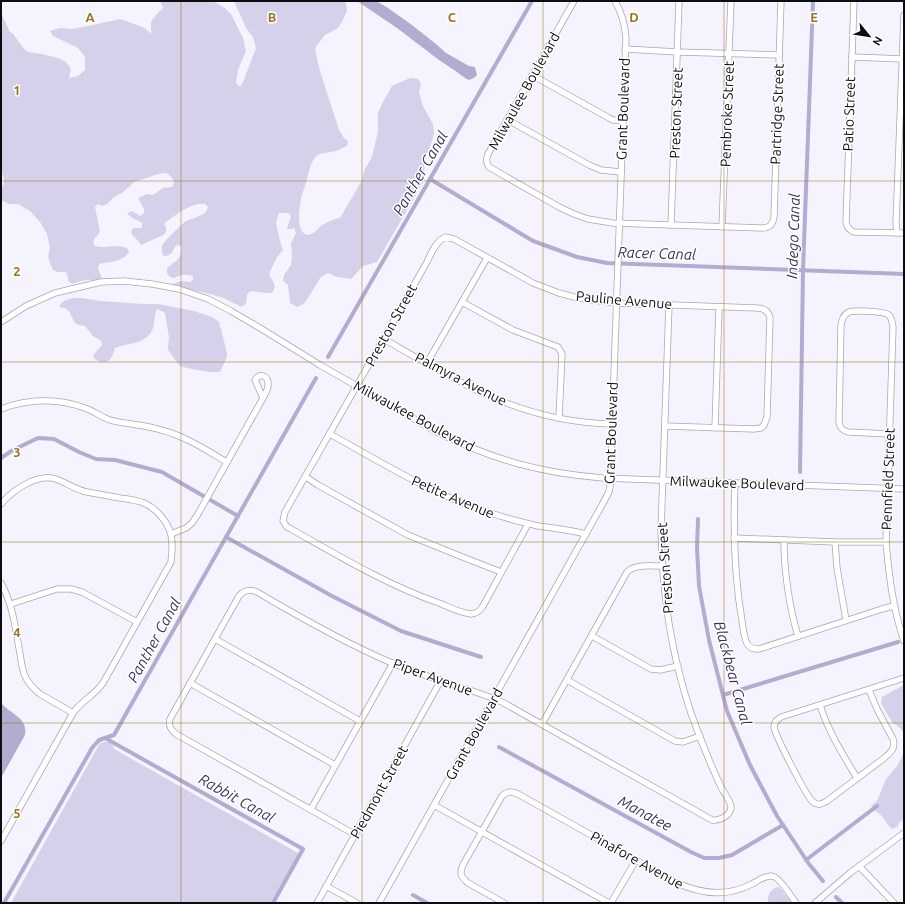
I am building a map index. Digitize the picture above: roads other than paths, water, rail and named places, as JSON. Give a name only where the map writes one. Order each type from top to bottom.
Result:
[{"type":"street","name":"Milwaulee Boulevard","points":[[574,1],[486,159],[486,163],[489,167],[559,207],[593,220],[619,223],[722,227],[766,228],[771,226]]},
{"type":"street","name":"Grant Boulevard","points":[[379,903],[609,492],[625,48],[625,26],[622,14],[615,1]]},
{"type":"street","name":"Preston Street","points":[[671,225],[679,1]]},
{"type":"street","name":"Pembroke Street","points":[[722,227],[731,1]]},
{"type":"street","name":"Partridge Street","points":[[771,226],[774,217],[781,1]]},
{"type":"street","name":"Patio Street","points":[[854,1],[846,222],[847,227],[854,232],[897,233]]},
{"type":"street","points":[[904,15],[896,223],[897,233],[904,233]]},
{"type":"street","points":[[625,48],[678,52],[779,55]]},
{"type":"street","points":[[852,57],[903,59]]},
{"type":"street","points":[[532,75],[609,118],[623,121]]},
{"type":"street","points":[[508,120],[589,165],[601,170],[621,172]]},
{"type":"street","name":"Preston Street","points":[[444,237],[437,243],[285,512],[283,521],[287,527],[383,580],[426,599],[462,612],[471,614],[476,613],[481,609],[502,572]]},
{"type":"street","name":"Pauline Avenue","points":[[444,237],[458,242],[533,283],[552,291],[578,298],[616,303],[762,308],[770,317],[767,412],[764,425],[762,428],[754,429],[715,428]]},
{"type":"street","points":[[427,363],[487,258]]},
{"type":"street","name":"Milwaukee Boulevard","points":[[1,322],[26,306],[55,292],[101,282],[124,281],[152,284],[179,289],[208,299],[437,432],[471,448],[510,462],[566,475],[610,479],[904,489]]},
{"type":"street","points":[[462,302],[513,330],[558,347],[562,354],[559,418]]},
{"type":"street","name":"Preston Street","points":[[669,305],[662,481],[662,566],[668,614],[678,666],[691,712],[712,768],[731,808],[727,815],[723,818]]},
{"type":"street","points":[[665,426],[715,428],[720,307]]},
{"type":"street","name":"Pennfield Street","points":[[889,434],[848,432],[840,427],[838,414],[841,330],[842,320],[849,312],[884,312],[892,318],[893,327],[886,542],[889,577],[894,606],[904,641]]},
{"type":"street","name":"Palmyra Avenue","points":[[384,339],[465,384],[497,399],[526,410],[559,418],[612,424]]},
{"type":"street","points":[[171,534],[186,528],[192,523],[205,503],[263,398]]},
{"type":"street","points":[[1,409],[19,403],[35,401],[47,400],[64,402],[88,409],[110,420],[153,427],[170,432],[227,462]]},
{"type":"street","name":"Petite Avenue","points":[[330,434],[435,492],[470,506],[501,517],[528,524],[586,534]]},
{"type":"street","points":[[306,477],[331,493],[408,535],[502,572],[528,524]]},
{"type":"street","points":[[1,504],[13,493],[31,481],[39,478],[50,478],[85,492],[145,503],[159,514],[166,524],[171,534],[172,542],[170,562],[100,688],[78,706],[73,713],[1,841]]},
{"type":"street","points":[[735,483],[733,511],[737,586],[747,644],[751,648],[759,649],[846,620],[894,606]]},
{"type":"street","points":[[734,538],[835,542],[886,542]]},
{"type":"street","points":[[784,540],[788,588],[794,623],[798,636]]},
{"type":"street","points":[[835,542],[837,568],[846,620]]},
{"type":"street","points":[[542,724],[627,572],[636,567],[662,566]]},
{"type":"street","points":[[1,583],[11,604],[22,665],[26,678],[40,694],[73,713]]},
{"type":"street","points":[[11,604],[57,588],[71,589],[82,592],[137,622]]},
{"type":"street","name":"Piper Avenue","points":[[215,639],[239,596],[247,590],[252,590],[330,633],[393,663],[502,702],[707,818],[716,820],[723,818]]},
{"type":"street","points":[[592,636],[651,669],[660,670],[678,666]]},
{"type":"street","points":[[354,834],[176,734],[170,728],[169,723],[215,639],[360,721]]},
{"type":"street","points":[[311,809],[393,663]]},
{"type":"street","points":[[869,690],[893,739],[894,749],[884,759],[827,801],[822,804],[814,803],[788,759],[775,731],[774,725],[776,721],[781,717],[904,678]]},
{"type":"street","name":"Piedmont Street","points":[[317,903],[441,680]]},
{"type":"street","points":[[566,680],[675,741],[683,742],[700,736]]},
{"type":"street","points":[[190,683],[335,766]]},
{"type":"street","points":[[820,705],[835,739],[857,778]]},
{"type":"street","name":"Pinafore Avenue","points":[[481,832],[502,796],[510,791],[518,794],[684,887],[698,891],[721,893],[745,887],[771,875],[775,877],[796,903]]},
{"type":"street","points":[[434,805],[610,903],[636,860]]},
{"type":"street","points":[[481,832],[462,867],[461,876],[468,883],[504,903]]},
{"type":"street","points":[[815,903],[859,866],[903,836]]},
{"type":"street","points":[[859,866],[894,903]]},
{"type":"street","points":[[326,886],[357,903]]},
{"type":"waterway","name":"Panther Canal","points":[[328,357],[532,1]]},
{"type":"waterway","name":"Indego Canal","points":[[800,472],[803,270],[813,1]]},
{"type":"waterway","name":"Racer Canal","points":[[430,179],[533,241],[577,257],[607,263],[904,274]]},
{"type":"waterway","name":"Panther Canal","points":[[4,903],[92,748],[99,740],[114,735],[316,378]]},
{"type":"waterway","points":[[1,458],[13,450],[38,438],[54,439],[96,459],[115,460],[162,472],[238,516]]},
{"type":"waterway","name":"Blackbear Canal","points":[[698,519],[697,548],[699,586],[709,640],[727,711],[750,765],[777,816],[809,864],[823,881]]},
{"type":"waterway","points":[[226,537],[332,596],[401,631],[481,657]]},
{"type":"waterway","points":[[723,695],[898,642]]},
{"type":"waterway","name":"Rabbit Canal","points":[[105,738],[303,849],[273,903]]},
{"type":"waterway","name":"Manatee","points":[[499,747],[704,858],[719,858],[732,855],[783,825]]},
{"type":"waterway","points":[[806,860],[877,806]]},
{"type":"waterway","points":[[413,895],[427,903]]},
{"type":"waterway","name":"Blackbear Canal","points":[[836,897],[842,903]]}]
